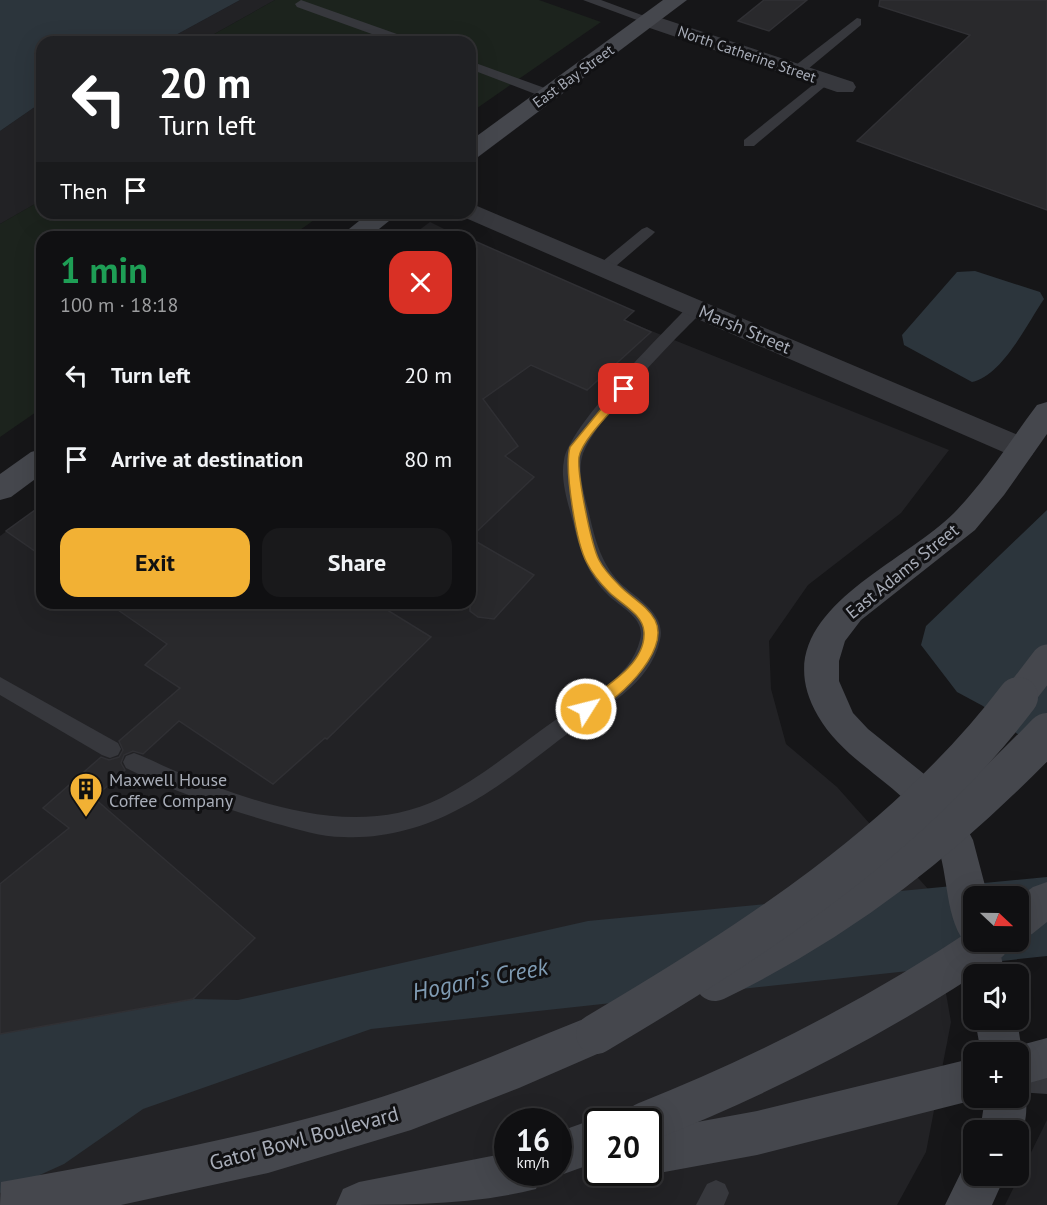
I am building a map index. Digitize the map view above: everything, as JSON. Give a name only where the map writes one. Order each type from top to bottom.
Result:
[{"type":"main road","name":"East Bay Street","points":[[476,148],[677,0]]},
{"type":"main road","points":[[360,231],[378,219]]},
{"type":"main road","name":"East Adams Street","points":[[964,886],[953,837],[941,814],[921,792],[845,730],[825,694],[821,668],[826,642],[836,625],[849,611],[964,522],[1047,412]]},
{"type":"main road","points":[[0,489],[36,463]]},
{"type":"main road","points":[[596,1034],[749,938],[867,850],[913,811],[972,753],[1047,660]]},
{"type":"main road","points":[[596,1034],[723,978],[828,920],[941,836],[998,784],[1047,733]]},
{"type":"main road","points":[[1029,913],[1047,899]]},
{"type":"main road","points":[[662,1115],[742,1082],[820,1044],[907,995],[974,952]]},
{"type":"main road","name":"Gator Bowl Boulevard","points":[[1,1205],[220,1162],[346,1130],[453,1095],[528,1066],[596,1034]]},
{"type":"main road","points":[[1029,1063],[1047,1058]]},
{"type":"main road","points":[[662,1150],[767,1131],[963,1082]]},
{"type":"main road","points":[[359,1205],[494,1176]]},
{"type":"main road","points":[[968,1205],[978,1186]]},
{"type":"street","name":"North Catherine Street","points":[[649,20],[834,84]]},
{"type":"street","name":"Marsh Street","points":[[476,214],[1021,448]]},
{"type":"lane","points":[[590,0],[649,20]]},
{"type":"lane","points":[[301,4],[389,36]]},
{"type":"lane","points":[[797,71],[857,22]]},
{"type":"lane","points":[[476,67],[548,94]]},
{"type":"lane","points":[[749,143],[834,84]]},
{"type":"lane","points":[[603,269],[647,232]]},
{"type":"lane","points":[[134,762],[193,789],[323,826],[351,828],[378,826],[408,820],[447,805],[476,789],[622,683],[643,659],[652,634],[649,622],[640,611],[614,588],[592,561],[573,481],[573,458],[583,437],[671,333],[696,308]]},
{"type":"lane","points":[[0,685],[110,749]]},
{"type":"lane","points":[[1029,1081],[1047,1082]]},
{"type":"shaded area","points":[[240,0],[275,0],[211,36],[174,36]]},
{"type":"shaded area","points":[[275,0],[539,0],[601,22],[476,109],[476,36],[211,36]]},
{"type":"shaded area","points":[[36,106],[36,203],[0,224],[0,131]]},
{"type":"shaded area","points":[[36,203],[36,219],[316,219],[298,231],[36,231],[36,412],[0,437],[0,224]]},
{"type":"shaded area","points":[[430,222],[448,231],[418,231]]},
{"type":"shaded area","points":[[476,245],[624,320],[949,450],[901,513],[808,585],[769,641],[771,689],[786,744],[837,787],[928,889],[951,1022],[926,1152],[897,1205],[0,1205],[0,536],[36,509],[36,609],[476,609]]},
{"type":"shaded area","points":[[1047,1120],[1047,1205],[1005,1205],[1014,1186],[1029,1186],[1029,1156]]},
{"type":"water","points":[[0,0],[240,0],[174,36],[36,36],[36,106],[0,131]]},
{"type":"water","points":[[975,271],[1040,292],[1044,299],[1022,335],[1003,360],[983,378],[972,382],[904,345],[902,335],[957,272]]},
{"type":"water","points":[[1047,510],[1047,758],[983,706],[957,692],[921,645],[926,626]]},
{"type":"water","name":"Hogan's Creek","points":[[1047,877],[1047,956],[371,1029],[143,1109],[64,1164],[0,1193],[0,1034],[193,999],[238,1000],[588,921]]},
{"type":"building","points":[[764,0],[807,0],[769,31],[738,21]]},
{"type":"building","points":[[880,0],[1047,0],[1047,210],[857,141],[970,35],[879,6]]},
{"type":"building","points":[[476,242],[634,311],[624,320],[651,332],[587,390],[531,365],[483,399],[518,446],[505,456],[534,477],[476,532]]},
{"type":"building","points":[[36,509],[36,552],[6,531]]},
{"type":"building","points":[[476,541],[534,575],[494,619],[478,617],[470,609],[476,609]]},
{"type":"building","name":"Maxwell House Coffee Company","points":[[117,609],[386,609],[431,637],[327,739],[325,738],[273,784],[179,721],[143,754],[133,751],[124,755],[121,763],[125,770],[94,798],[255,938],[193,999],[0,1034],[0,884],[69,828],[43,808],[101,757],[109,760],[119,757],[123,750],[119,741],[180,688],[145,665],[167,644]]},
{"type":"place","name":"Maxwell House Coffee Company","points":[[86,818]]},
{"type":"route","points":[[586,709],[633,673],[643,659],[652,634],[649,622],[640,611],[614,588],[592,561],[573,481],[573,458],[576,447],[624,389]]}]
